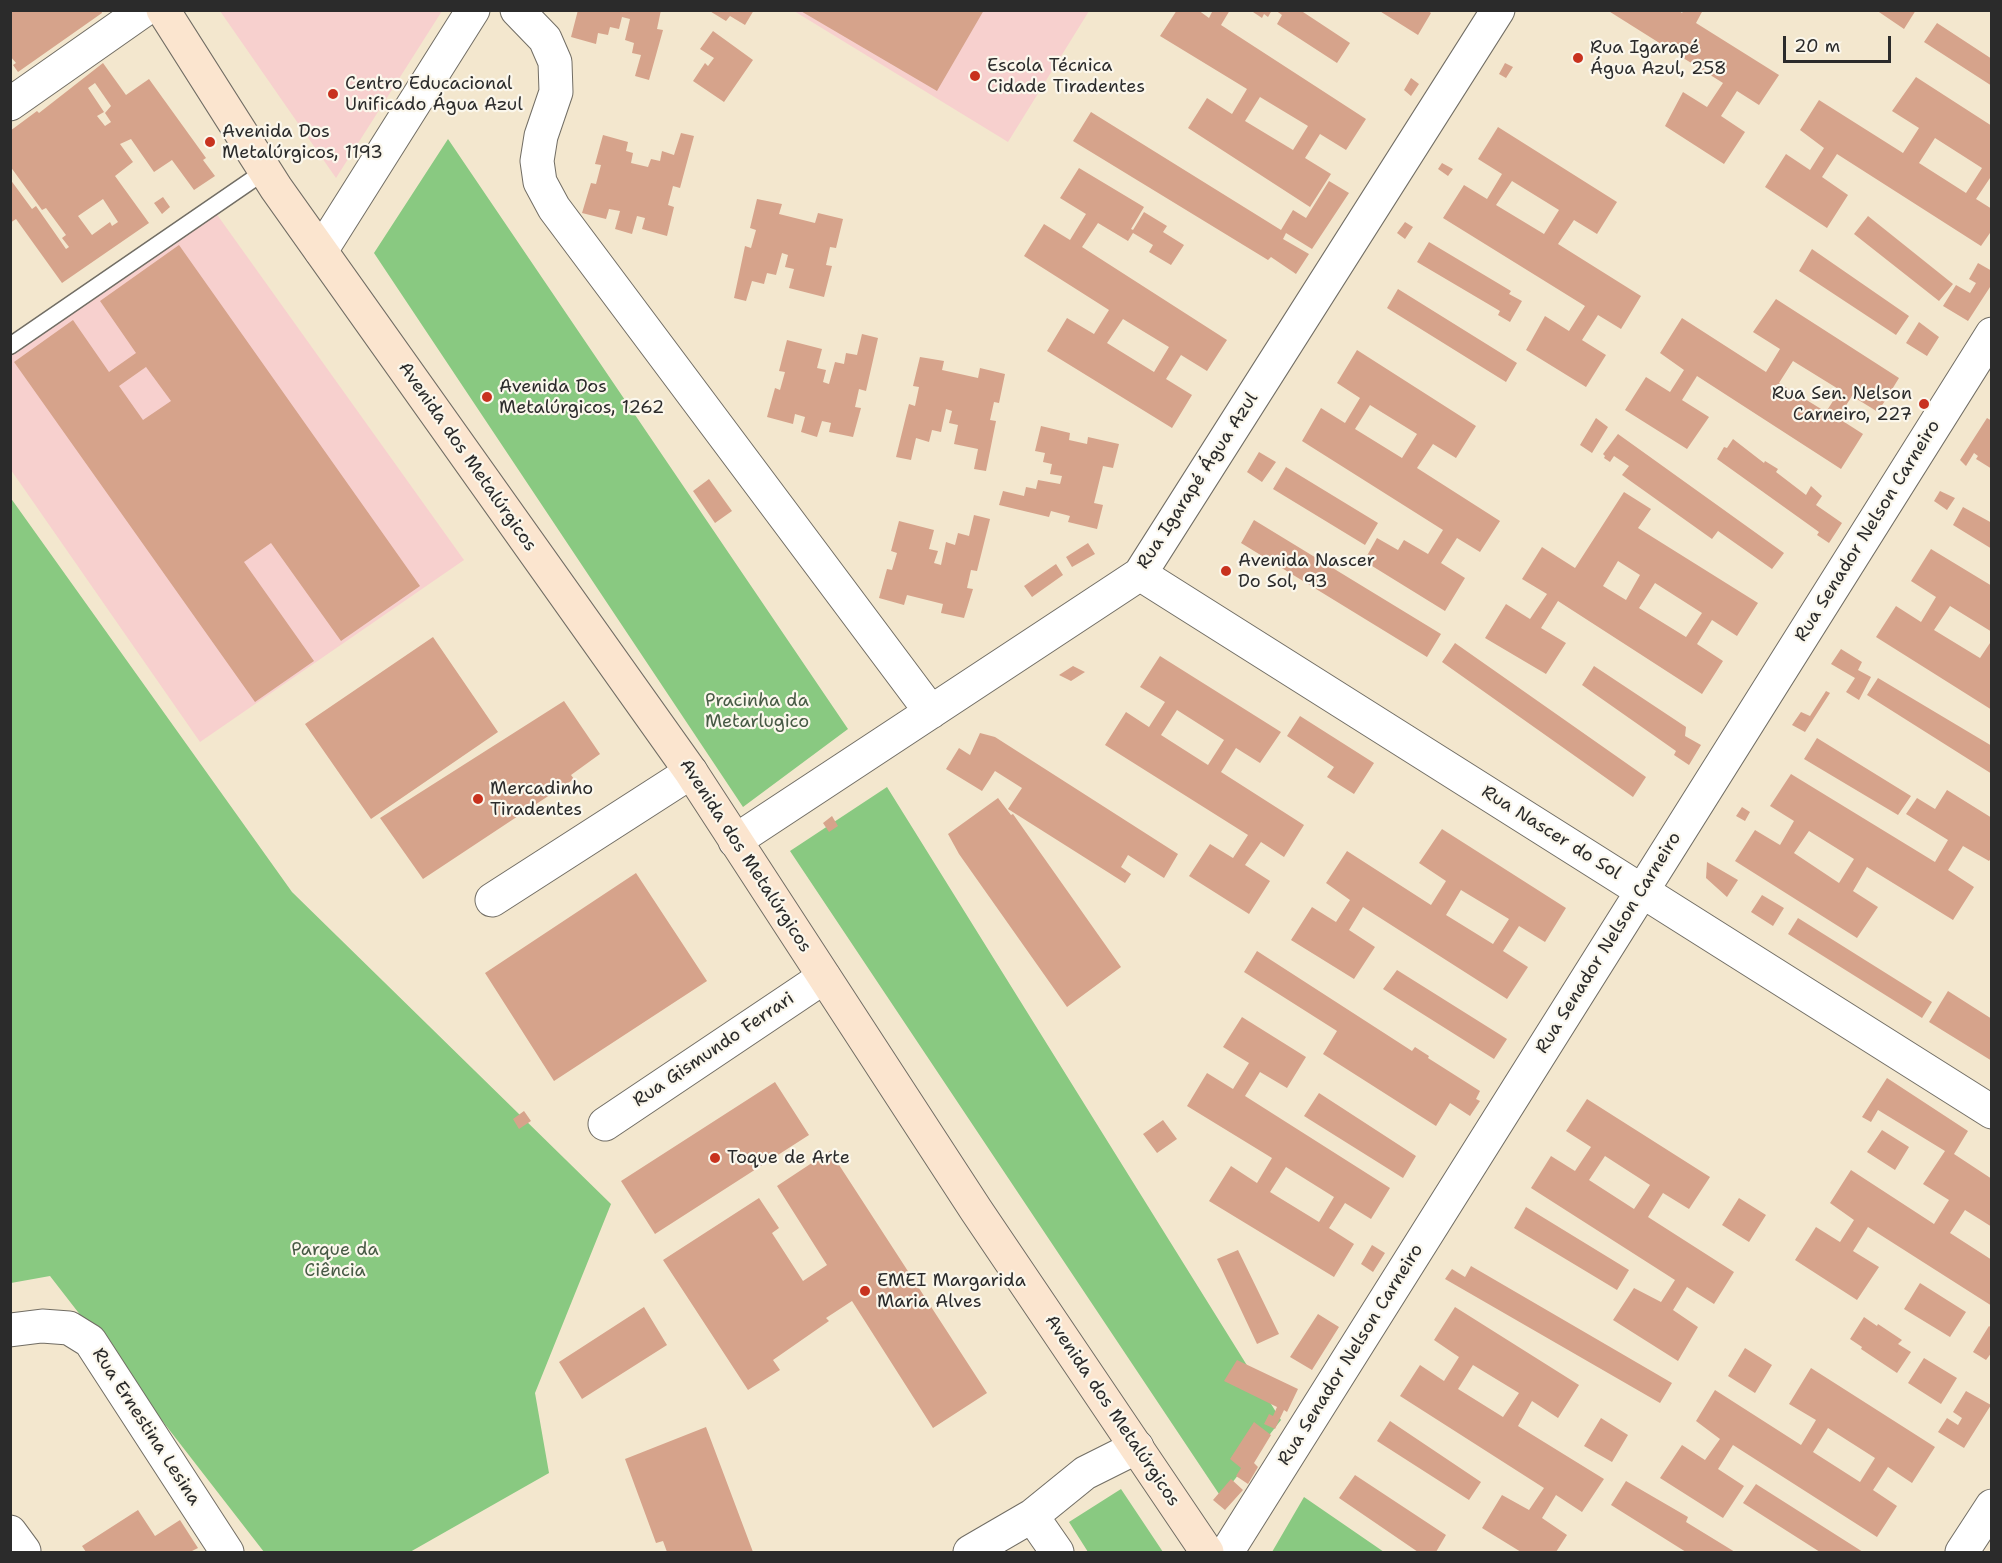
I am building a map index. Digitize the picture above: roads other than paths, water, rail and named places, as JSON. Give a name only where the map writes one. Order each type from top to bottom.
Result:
[{"type":"main road","name":"Avenida dos Metalúrgicos","points":[[163,10],[265,171],[691,772],[976,1210],[1207,1552]]},
{"type":"street","points":[[10,104],[144,10]]},
{"type":"street","points":[[321,251],[473,10]]},
{"type":"street","points":[[517,10],[545,39],[555,62],[556,93],[541,136],[537,161],[540,182],[554,208],[931,712]]},
{"type":"street","name":"Rua Igarapé Água Azul","points":[[735,842],[1140,574],[1498,10]]},
{"type":"street","name":"Rua Senador Nelson Carneiro","points":[[1227,1552],[1992,334]]},
{"type":"street","name":"Rua Nascer do Sol","points":[[1140,574],[1992,1112]]},
{"type":"street","points":[[492,900],[691,772]]},
{"type":"street","name":"Rua Gismundo Ferrari","points":[[604,1124],[824,977]]},
{"type":"street","name":"Rua Ernestina Lesina","points":[[10,1330],[42,1326],[69,1328],[90,1341],[227,1552]]},
{"type":"street","points":[[970,1552],[1032,1515],[1085,1473],[1137,1447]]},
{"type":"street","points":[[1962,1552],[1992,1506]]},
{"type":"street","points":[[1032,1515],[1057,1552]]},
{"type":"lane","points":[[10,346],[265,171]]},
{"type":"place","name":"Rua Igarapé Água Azul, 258","points":[[1578,58]]},
{"type":"place","name":"Escola Técnica Cidade Tiradentes","points":[[975,76]]},
{"type":"place","name":"Centro Educacional Unificado Água Azul","points":[[333,94]]},
{"type":"place","name":"Avenida Dos Metalúrgicos, 1193","points":[[210,142]]},
{"type":"place","name":"Avenida Dos Metalúrgicos, 1262","points":[[487,397]]},
{"type":"place","name":"Rua Sen. Nelson Carneiro, 227","points":[[1924,404]]},
{"type":"place","name":"Avenida Nascer Do Sol, 93","points":[[1226,571]]},
{"type":"place","name":"Mercadinho Tiradentes","points":[[478,799]]},
{"type":"place","name":"Toque de Arte","points":[[715,1158]]},
{"type":"place","name":"EMEI Margarida Maria Alves","points":[[865,1291]]},
{"type":"park label","name":"Pracinha da Metarlugico","points":[[757,711]]},
{"type":"park label","name":"Parque da Ciência","points":[[335,1260]]}]
